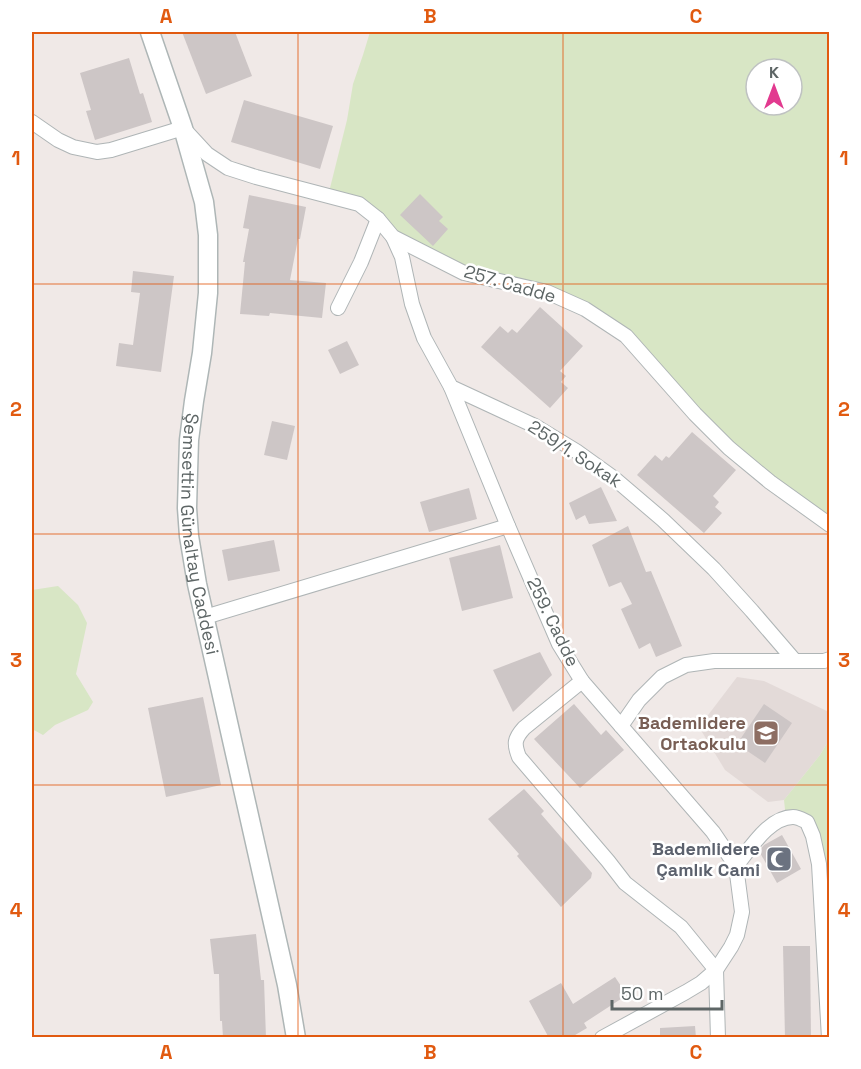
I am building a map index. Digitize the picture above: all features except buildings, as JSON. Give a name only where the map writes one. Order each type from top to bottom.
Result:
[{"type":"street","name":"Şemsettin Günaltay Caddesi","points":[[150,32],[183,128],[204,202],[208,235],[208,293],[189,440],[189,536],[197,584],[287,985],[296,1038]]},
{"type":"street","points":[[32,122],[58,140],[73,147],[97,152],[111,150],[183,128]]},
{"type":"street","name":"257. Cadde","points":[[183,128],[207,154],[228,168],[358,204],[378,219],[393,237],[464,273],[547,292],[585,309],[626,336],[695,414],[729,448],[770,482],[830,525]]},
{"type":"street","points":[[338,309],[361,262],[378,219]]},
{"type":"street","points":[[393,237],[402,257],[412,304],[424,338],[451,387]]},
{"type":"street","name":"259. Cadde","points":[[451,387],[559,644],[582,681],[713,832],[736,866]]},
{"type":"street","name":"259/1. Sokak","points":[[451,387],[535,426],[576,451],[615,479],[663,520],[714,569],[795,661]]},
{"type":"street","points":[[205,617],[508,526]]},
{"type":"street","points":[[621,726],[639,700],[662,677],[686,665],[714,661],[824,661],[830,659]]},
{"type":"street","points":[[582,681],[524,728],[516,736],[515,747],[519,757],[625,883],[681,927],[716,970],[718,1038]]},
{"type":"street","points":[[602,1038],[686,992],[716,970],[737,935],[742,912],[736,866],[769,827],[780,820],[795,817],[807,822],[813,836],[819,864],[829,1038]]},
{"type":"shaded area","name":"Bademlidere Ortaokulu","points":[[737,677],[764,681],[829,712],[829,740],[820,755],[784,800],[768,802],[725,770],[699,727]]},
{"type":"green space","points":[[370,32],[829,32],[829,525],[770,482],[654,367],[585,309],[464,273],[393,237],[378,219],[328,196],[347,120],[353,84]]},
{"type":"green space","points":[[58,586],[78,605],[87,623],[76,674],[93,702],[88,710],[55,725],[43,735],[32,729],[32,590]]},
{"type":"green space","points":[[829,740],[829,1037],[819,864],[807,822],[786,819],[784,800],[820,755]]},
{"type":"place","name":"Bademlidere Ortaokulu","points":[[766,733]]},
{"type":"place","name":"Bademlidere Çamlık Cami","points":[[779,859]]}]
